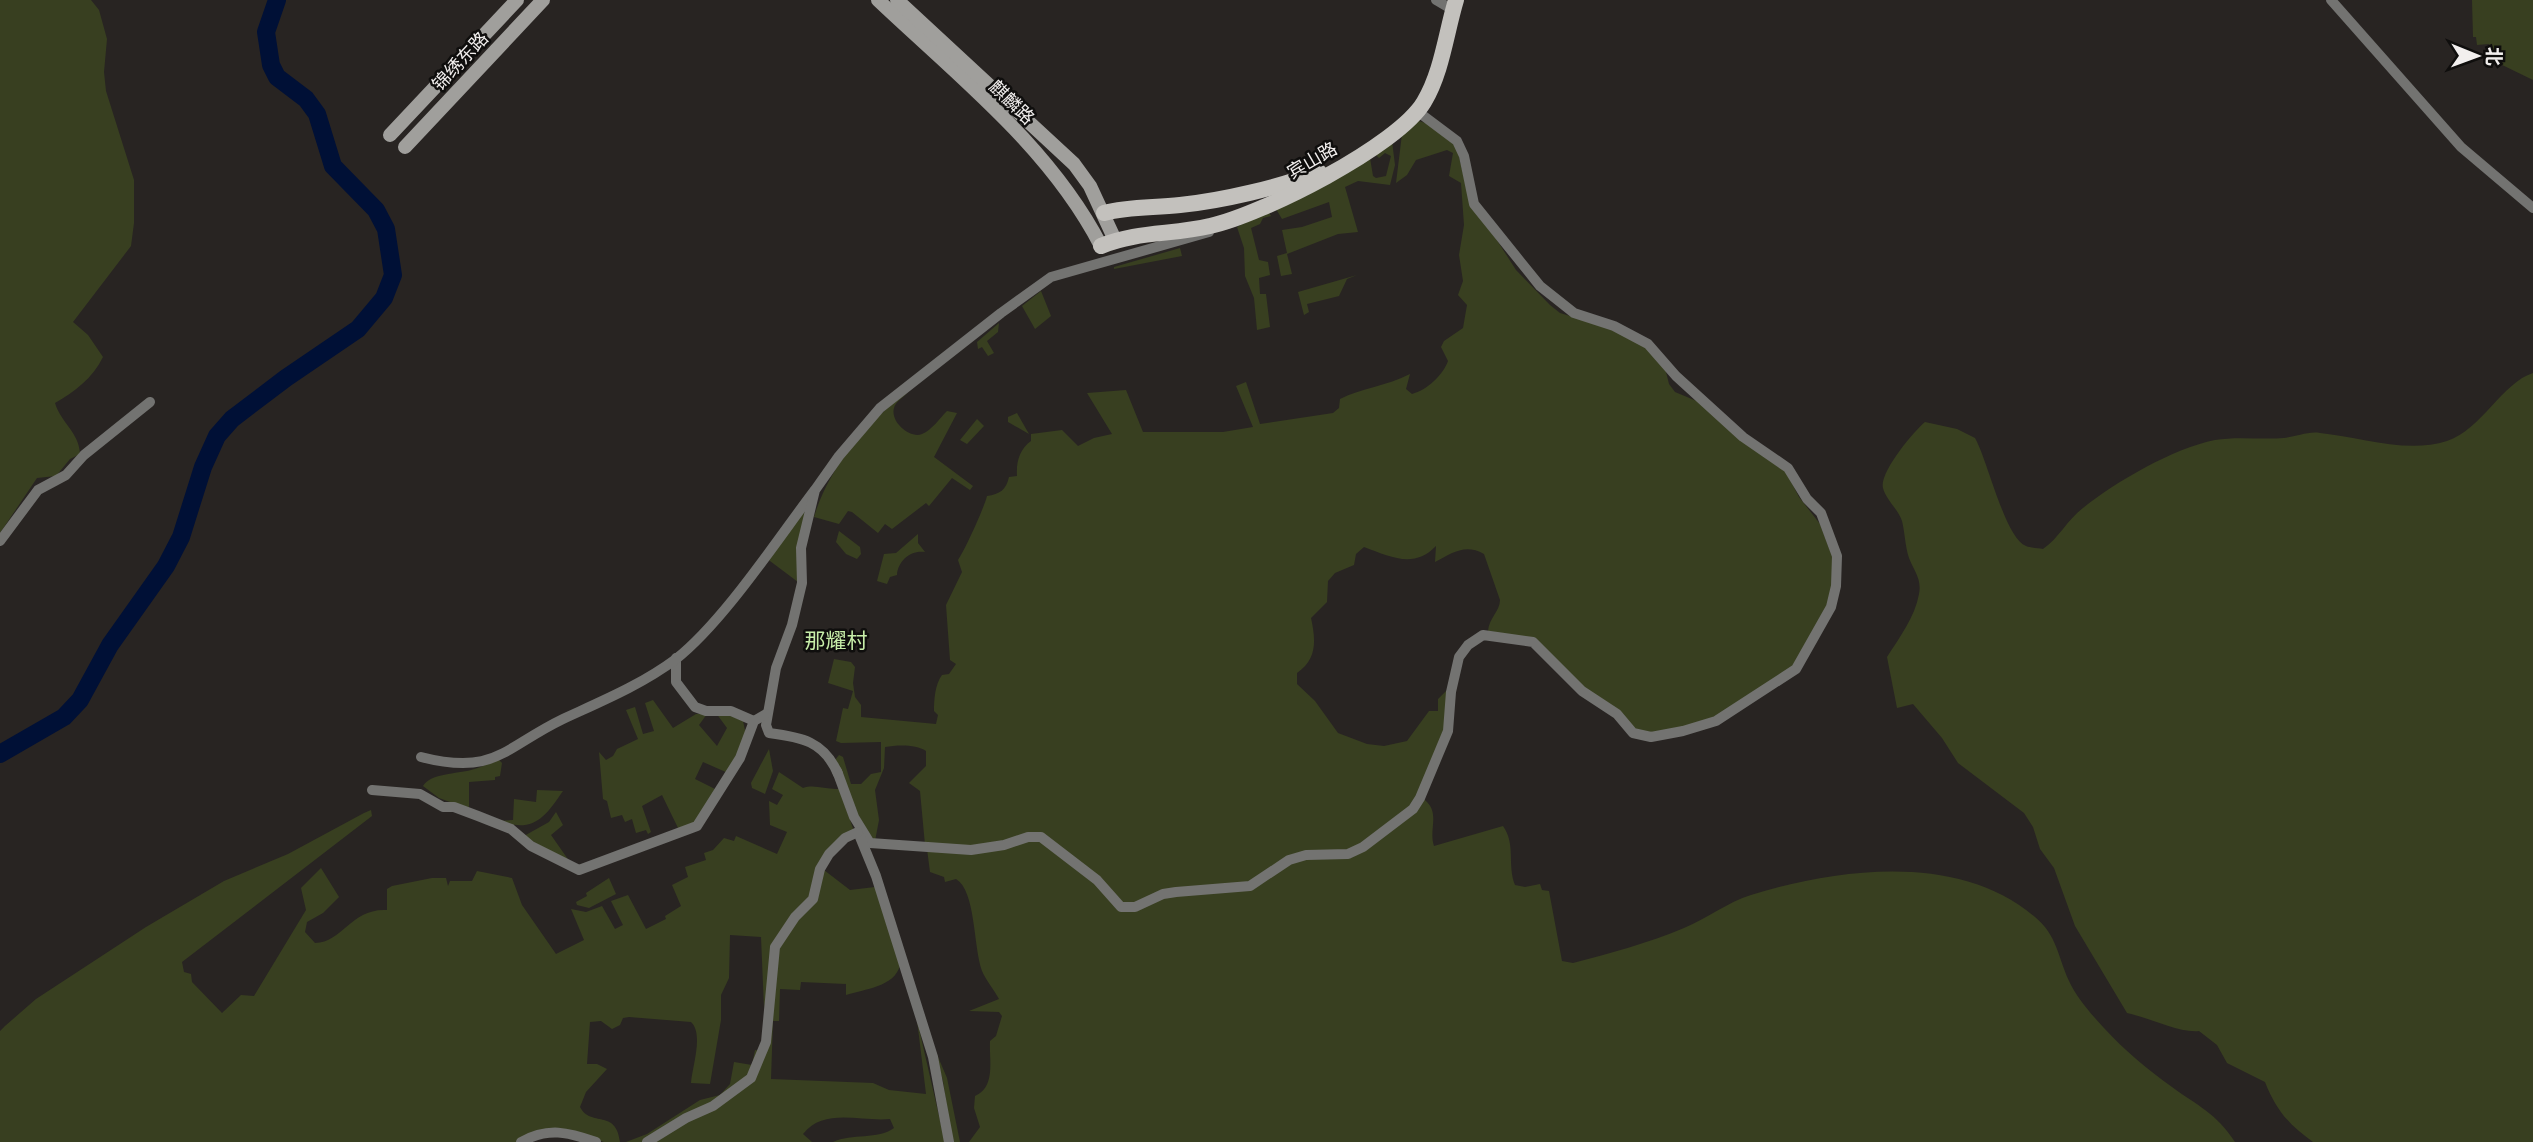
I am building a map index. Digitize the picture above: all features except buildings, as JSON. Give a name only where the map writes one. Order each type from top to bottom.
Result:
[{"type":"main road","name":"锦绣东路","points":[[390,135],[517,0]]},
{"type":"main road","name":"锦绣东路","points":[[405,147],[543,0]]},
{"type":"main road","name":"麒麟路","points":[[878,0],[1017,132],[1061,181],[1108,243]]},
{"type":"main road","name":"麒麟路","points":[[897,0],[1074,164],[1090,186],[1104,214],[1108,243]]},
{"type":"main road","name":"宾山路","points":[[1108,243],[1223,223],[1277,203],[1376,146],[1417,111],[1433,83],[1449,4]]},
{"type":"main road","name":"宾山路","points":[[1104,214],[1120,209],[1193,203],[1262,190],[1331,167],[1365,147],[1392,129],[1419,100],[1428,80],[1449,4]]},
{"type":"street","points":[[2331,0],[2461,147],[2533,208]]},
{"type":"street","points":[[815,490],[801,548],[802,583],[792,625],[776,668],[766,714],[769,733],[807,739],[826,754],[837,771],[854,817],[870,843],[971,850],[1004,845],[1028,837],[1041,837],[1097,880],[1121,907],[1135,907],[1163,894],[1250,886],[1289,860],[1306,855],[1348,854],[1363,847],[1413,809],[1448,731],[1451,692],[1460,657],[1468,645],[1483,635],[1533,642],[1582,691],[1612,710],[1633,733],[1645,737],[1716,721],[1796,669],[1832,607],[1837,555],[1821,513],[1807,499],[1788,468],[1743,437],[1676,376],[1655,350],[1614,326],[1574,313],[1540,286],[1474,204],[1464,156],[1457,141],[1417,111]]},
{"type":"street","points":[[421,757],[458,764],[485,761],[624,692],[676,659],[700,637],[839,456],[880,408],[1035,288],[1069,270],[1182,242],[1212,232],[1223,223]]},
{"type":"street","points":[[0,541],[38,490],[66,475],[84,456],[150,402]]},
{"type":"street","points":[[676,659],[676,682],[695,707],[706,711],[731,711],[754,721]]},
{"type":"street","points":[[372,790],[420,794],[443,807],[454,807],[478,816],[516,832],[531,846],[579,870],[698,826],[740,758],[754,721],[766,714]]},
{"type":"street","points":[[837,771],[876,876],[933,1057],[949,1142]]},
{"type":"street","points":[[648,1142],[686,1118],[713,1106],[751,1077],[766,1042],[775,947],[813,899],[820,869],[829,854],[845,838],[858,832]]},
{"type":"street","points":[[521,1142],[540,1132],[563,1131],[596,1142]]},
{"type":"green space","points":[[0,0],[91,0],[99,10],[107,39],[104,72],[106,91],[134,180],[134,223],[131,246],[73,322],[88,335],[103,357],[94,372],[82,384],[55,403],[77,440],[80,454],[70,459],[56,476],[37,478],[0,533]]},
{"type":"green space","points":[[2472,0],[2533,0],[2533,80],[2489,57],[2489,44],[2477,45],[2476,37],[2473,37]]},
{"type":"green space","points":[[1416,120],[1428,124],[1457,147],[1466,187],[1493,234],[1516,270],[1550,305],[1560,313],[1603,326],[1648,347],[1665,368],[1669,384],[1675,392],[1699,402],[1786,472],[1799,497],[1820,524],[1832,556],[1831,605],[1797,665],[1721,714],[1686,728],[1641,734],[1520,636],[1488,631],[1500,600],[1484,554],[1465,549],[1435,562],[1436,546],[1428,553],[1411,559],[1393,557],[1364,547],[1356,554],[1354,565],[1335,573],[1328,581],[1327,602],[1311,618],[1314,634],[1312,656],[1297,673],[1297,684],[1315,701],[1338,733],[1367,744],[1384,746],[1407,741],[1429,711],[1438,711],[1438,699],[1450,687],[1446,729],[1412,807],[1348,852],[1306,853],[1250,884],[1122,905],[1043,834],[990,846],[925,845],[920,791],[909,783],[926,766],[926,751],[906,746],[885,747],[884,768],[875,790],[879,820],[875,841],[861,823],[835,760],[839,755],[843,757],[851,784],[861,784],[871,774],[881,772],[881,742],[836,741],[843,708],[848,709],[853,691],[828,683],[834,659],[851,662],[855,667],[853,683],[855,697],[861,705],[861,717],[936,724],[938,715],[934,707],[938,683],[942,675],[949,674],[956,664],[950,660],[946,605],[962,572],[958,560],[987,496],[999,493],[1009,477],[1017,476],[1020,456],[1031,441],[1031,434],[1062,430],[1078,446],[1094,438],[1112,434],[1087,393],[1126,390],[1143,432],[1223,432],[1253,427],[1236,386],[1246,382],[1260,424],[1333,413],[1339,408],[1340,399],[1410,374],[1406,389],[1412,394],[1429,385],[1442,372],[1448,361],[1441,347],[1444,341],[1463,328],[1467,305],[1458,295],[1463,281],[1459,255],[1464,225],[1461,183],[1449,176],[1453,153],[1447,150],[1416,160],[1407,175],[1396,183],[1402,134]]},
{"type":"green space","points":[[1392,141],[1395,165],[1390,185],[1358,181],[1345,187],[1358,232],[1338,234],[1287,254],[1292,274],[1281,276],[1277,256],[1287,253],[1282,230],[1302,227],[1332,217],[1329,202],[1282,219],[1276,209],[1370,158],[1373,176],[1386,176],[1391,156],[1385,153],[1379,158],[1374,153]]},
{"type":"green space","points":[[1268,211],[1273,219],[1271,216],[1263,218],[1260,224],[1251,228],[1259,260],[1268,262],[1270,275],[1259,278],[1260,294],[1266,294],[1270,327],[1257,330],[1254,298],[1245,276],[1244,248],[1237,227]]},
{"type":"green space","points":[[1180,248],[1182,256],[1114,269],[1114,267]]},
{"type":"green space","points":[[1357,275],[1347,279],[1339,296],[1307,304],[1309,312],[1304,315],[1298,292]]},
{"type":"green space","points":[[1041,291],[1051,316],[1035,329],[1022,306]]},
{"type":"green space","points":[[999,323],[998,332],[987,341],[994,353],[988,356],[982,347],[978,349],[977,342]]},
{"type":"green space","points":[[2533,373],[2533,1142],[2313,1142],[2284,1116],[2265,1082],[2227,1063],[2217,1045],[2199,1031],[2173,1028],[2127,1013],[2075,926],[2054,868],[2040,849],[2033,827],[2024,813],[1958,763],[1942,738],[1913,704],[1897,708],[1887,657],[1914,611],[1919,584],[1908,553],[1902,521],[1889,501],[1883,481],[1898,453],[1925,422],[1957,429],[1975,438],[2004,514],[2018,540],[2026,546],[2043,549],[2077,513],[2096,498],[2128,477],[2182,450],[2215,440],[2284,438],[2306,433],[2400,445],[2432,445],[2447,441],[2471,427],[2512,386]]},
{"type":"green space","points":[[909,392],[894,408],[895,419],[907,432],[922,434],[947,411],[957,413],[934,457],[973,486],[970,490],[952,478],[929,506],[926,503],[892,529],[885,524],[878,533],[848,511],[839,524],[814,517],[829,481],[851,447],[878,416]]},
{"type":"green space","points":[[1017,413],[1029,434],[1008,422],[1008,417]]},
{"type":"green space","points":[[977,419],[984,426],[967,444],[960,440]]},
{"type":"green space","points":[[806,510],[798,582],[766,558]]},
{"type":"green space","points":[[839,531],[860,547],[861,554],[857,559],[846,554],[836,542]]},
{"type":"green space","points":[[918,534],[918,543],[925,552],[914,553],[906,558],[897,575],[890,577],[887,584],[877,581],[884,554],[896,553]]},
{"type":"green space","points":[[653,700],[673,728],[696,714],[707,714],[699,725],[717,746],[727,728],[716,713],[722,712],[743,721],[746,735],[728,773],[703,762],[695,779],[717,790],[697,822],[679,830],[662,795],[642,806],[651,832],[648,834],[646,830],[636,833],[632,819],[625,822],[622,815],[611,818],[607,801],[603,799],[599,752],[606,760],[613,756],[617,749],[638,739],[626,710],[635,707],[643,734],[654,731],[645,703]]},
{"type":"green space","points":[[769,749],[773,771],[765,794],[752,788],[751,783]]},
{"type":"green space","points":[[498,759],[502,763],[500,776],[495,777],[495,780],[469,782],[469,809],[439,798],[423,786],[438,776],[474,769]]},
{"type":"green space","points":[[779,772],[803,788],[839,789],[854,831],[827,853],[813,892],[777,936],[764,1008],[761,937],[730,935],[729,978],[721,995],[721,1020],[710,1084],[691,1083],[697,1034],[691,1022],[629,1017],[623,1018],[620,1025],[612,1029],[601,1021],[590,1022],[587,1064],[597,1064],[607,1069],[586,1092],[580,1107],[590,1117],[614,1125],[620,1142],[604,1142],[572,1131],[517,1142],[0,1142],[0,1031],[5,1026],[36,999],[146,927],[224,881],[288,854],[364,813],[371,810],[372,816],[182,962],[184,972],[191,974],[192,982],[222,1013],[241,995],[254,996],[306,910],[301,888],[321,868],[339,897],[323,913],[307,922],[305,932],[315,943],[333,937],[364,914],[387,910],[387,889],[392,886],[446,878],[448,886],[450,881],[472,881],[477,871],[512,878],[522,905],[556,954],[584,940],[571,909],[586,912],[602,906],[615,929],[623,925],[611,901],[628,895],[646,929],[666,919],[665,916],[681,906],[672,885],[688,877],[685,867],[706,860],[704,853],[713,850],[724,838],[734,841],[736,836],[777,854],[787,832],[770,825],[769,801],[777,805],[783,795],[772,789]]},
{"type":"green space","points":[[537,790],[563,791],[550,809],[536,821],[520,825],[498,821],[513,820],[514,799],[536,802]]},
{"type":"green space","points":[[1422,798],[1428,803],[1433,814],[1434,846],[1503,826],[1509,840],[1515,885],[1525,887],[1540,884],[1542,890],[1549,891],[1562,961],[1573,963],[1670,933],[1751,895],[1822,878],[1859,873],[1935,874],[1971,882],[2005,896],[2035,917],[2048,931],[2072,987],[2104,1028],[2145,1066],[2214,1117],[2235,1142],[969,1142],[980,1127],[974,1108],[975,1096],[982,1092],[989,1080],[990,1041],[996,1036],[1002,1016],[999,1012],[969,1011],[999,999],[982,971],[967,895],[956,879],[945,882],[944,877],[930,872],[927,849],[1041,839],[1095,881],[1121,909],[1163,896],[1250,888],[1279,868],[1306,857],[1349,855]]},
{"type":"green space","points":[[556,812],[563,825],[551,835],[572,865],[524,836],[549,822]]},
{"type":"green space","points":[[824,870],[850,890],[875,887],[900,965],[892,978],[885,983],[846,995],[846,984],[801,982],[800,990],[780,989],[779,1021],[773,1021],[771,1079],[873,1083],[889,1090],[926,1094],[917,1020],[945,1142],[833,1142],[880,1134],[894,1128],[890,1119],[832,1118],[821,1121],[803,1134],[812,1142],[651,1142],[758,1069],[776,948],[803,911]]},
{"type":"green space","points":[[609,878],[616,894],[589,908],[577,905],[576,902],[587,896],[586,893]]},
{"type":"green space","points":[[933,1045],[947,1078],[960,1142],[952,1142],[943,1081]]},
{"type":"green space","points":[[755,1050],[761,1051],[750,1076],[720,1098],[643,1142],[626,1142],[647,1134],[700,1100],[720,1095],[730,1084],[734,1062],[752,1065]]},
{"type":"waterway","points":[[0,754],[64,717],[80,700],[110,645],[166,566],[181,537],[203,467],[217,436],[232,419],[286,378],[358,329],[384,298],[393,275],[386,229],[376,210],[333,166],[317,114],[306,99],[277,77],[271,65],[266,32],[277,0]]},
{"type":"district","name":"那耀村","points":[[836,641]]}]
